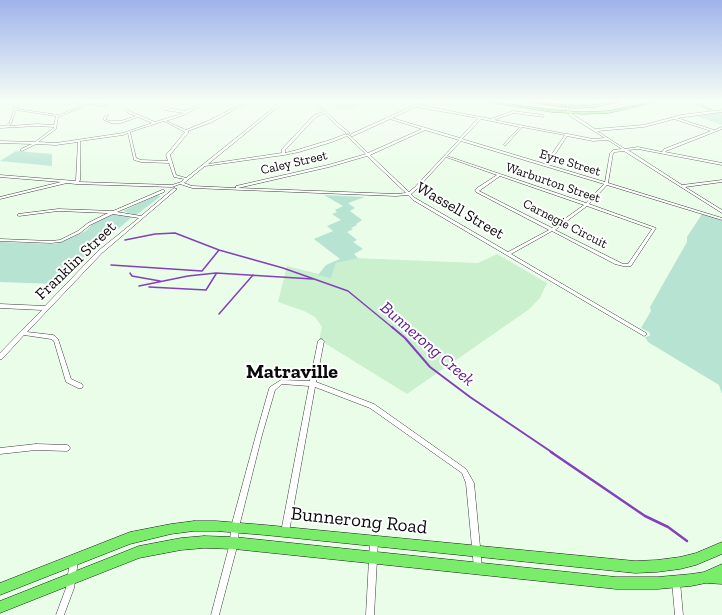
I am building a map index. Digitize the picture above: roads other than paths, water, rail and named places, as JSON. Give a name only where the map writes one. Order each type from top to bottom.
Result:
[{"type":"main road","name":"Bunnerong Road","points":[[0,589],[130,538],[171,529],[194,526],[285,532],[635,566],[658,566],[680,563],[696,559],[722,548]]},
{"type":"main road","name":"Bunnerong Road","points":[[0,607],[139,552],[161,547],[204,542],[616,583],[638,584],[676,582],[704,578],[722,570]]},
{"type":"main road","points":[[704,578],[722,578]]},
{"type":"street","points":[[22,150],[36,143],[53,130]]},
{"type":"street","points":[[0,142],[56,144],[135,130]]},
{"type":"street","points":[[187,179],[175,177],[168,155],[186,131],[189,130]]},
{"type":"street","name":"Franklin Street","points":[[0,357],[100,252],[247,130]]},
{"type":"street","points":[[284,154],[283,150],[302,130]]},
{"type":"street","points":[[344,130],[408,194],[416,188],[469,130]]},
{"type":"street","points":[[205,165],[245,161],[284,154],[335,140],[361,130]]},
{"type":"street","name":"Caley Street","points":[[235,189],[242,185],[329,166],[368,154],[422,130]]},
{"type":"street","name":"Eyre Street","points":[[426,130],[722,218]]},
{"type":"street","points":[[505,145],[519,130]]},
{"type":"street","points":[[543,130],[593,140],[609,139]]},
{"type":"street","points":[[595,130],[722,212]]},
{"type":"street","points":[[709,130],[713,131]]},
{"type":"street","points":[[663,153],[665,150],[717,130]]},
{"type":"street","points":[[129,132],[135,159],[141,161],[170,162]]},
{"type":"street","points":[[551,158],[567,134]]},
{"type":"street","points":[[76,183],[78,180],[79,141]]},
{"type":"street","points":[[508,254],[552,230],[586,205],[606,184],[612,154],[616,150],[638,148],[722,164]]},
{"type":"street","name":"Warburton Street","points":[[445,156],[654,228]]},
{"type":"street","name":"Carnegie Circuit","points":[[500,175],[477,191],[617,263],[627,266],[654,228]]},
{"type":"street","name":"Wassell Street","points":[[0,176],[76,183],[408,194],[414,199],[644,334]]},
{"type":"street","points":[[681,186],[722,181]]},
{"type":"street","points":[[0,198],[58,186],[66,182]]},
{"type":"street","points":[[0,240],[57,242],[79,232],[89,224],[163,191]]},
{"type":"street","points":[[19,216],[58,210],[114,212],[142,217]]},
{"type":"street","points":[[0,306],[46,308]]},
{"type":"street","points":[[22,333],[53,337],[56,340],[68,380],[80,386]]},
{"type":"street","points":[[285,532],[321,341]]},
{"type":"street","points":[[215,615],[234,544],[234,528],[272,389],[281,382],[314,384],[372,406],[464,471],[470,483],[478,569]]},
{"type":"street","points":[[0,451],[36,447],[67,448]]},
{"type":"street","points":[[370,615],[374,541]]},
{"type":"street","points":[[60,615],[73,578],[74,560]]},
{"type":"street","points":[[676,582],[679,615]]},
{"type":"waterway","name":"Bunnerong Creek","points":[[125,240],[155,234],[175,233],[219,250]]},
{"type":"waterway","points":[[111,265],[202,271],[219,250]]},
{"type":"waterway","name":"Bunnerong Creek","points":[[219,250],[283,268],[348,291],[393,328]]},
{"type":"waterway","points":[[130,273],[132,276],[160,281]]},
{"type":"waterway","points":[[139,286],[188,276],[216,273],[253,275]]},
{"type":"waterway","points":[[149,287],[206,290],[216,274]]},
{"type":"waterway","points":[[219,314],[253,275]]},
{"type":"waterway","points":[[253,275],[313,279]]},
{"type":"waterway","name":"Bunnerong Creek","points":[[392,327],[405,338],[430,367],[470,397],[553,453]]},
{"type":"waterway","name":"Bunnerong Creek","points":[[551,452],[645,516],[668,527],[687,541]]},
{"type":"district","name":"Matraville","points":[[292,372]]}]
